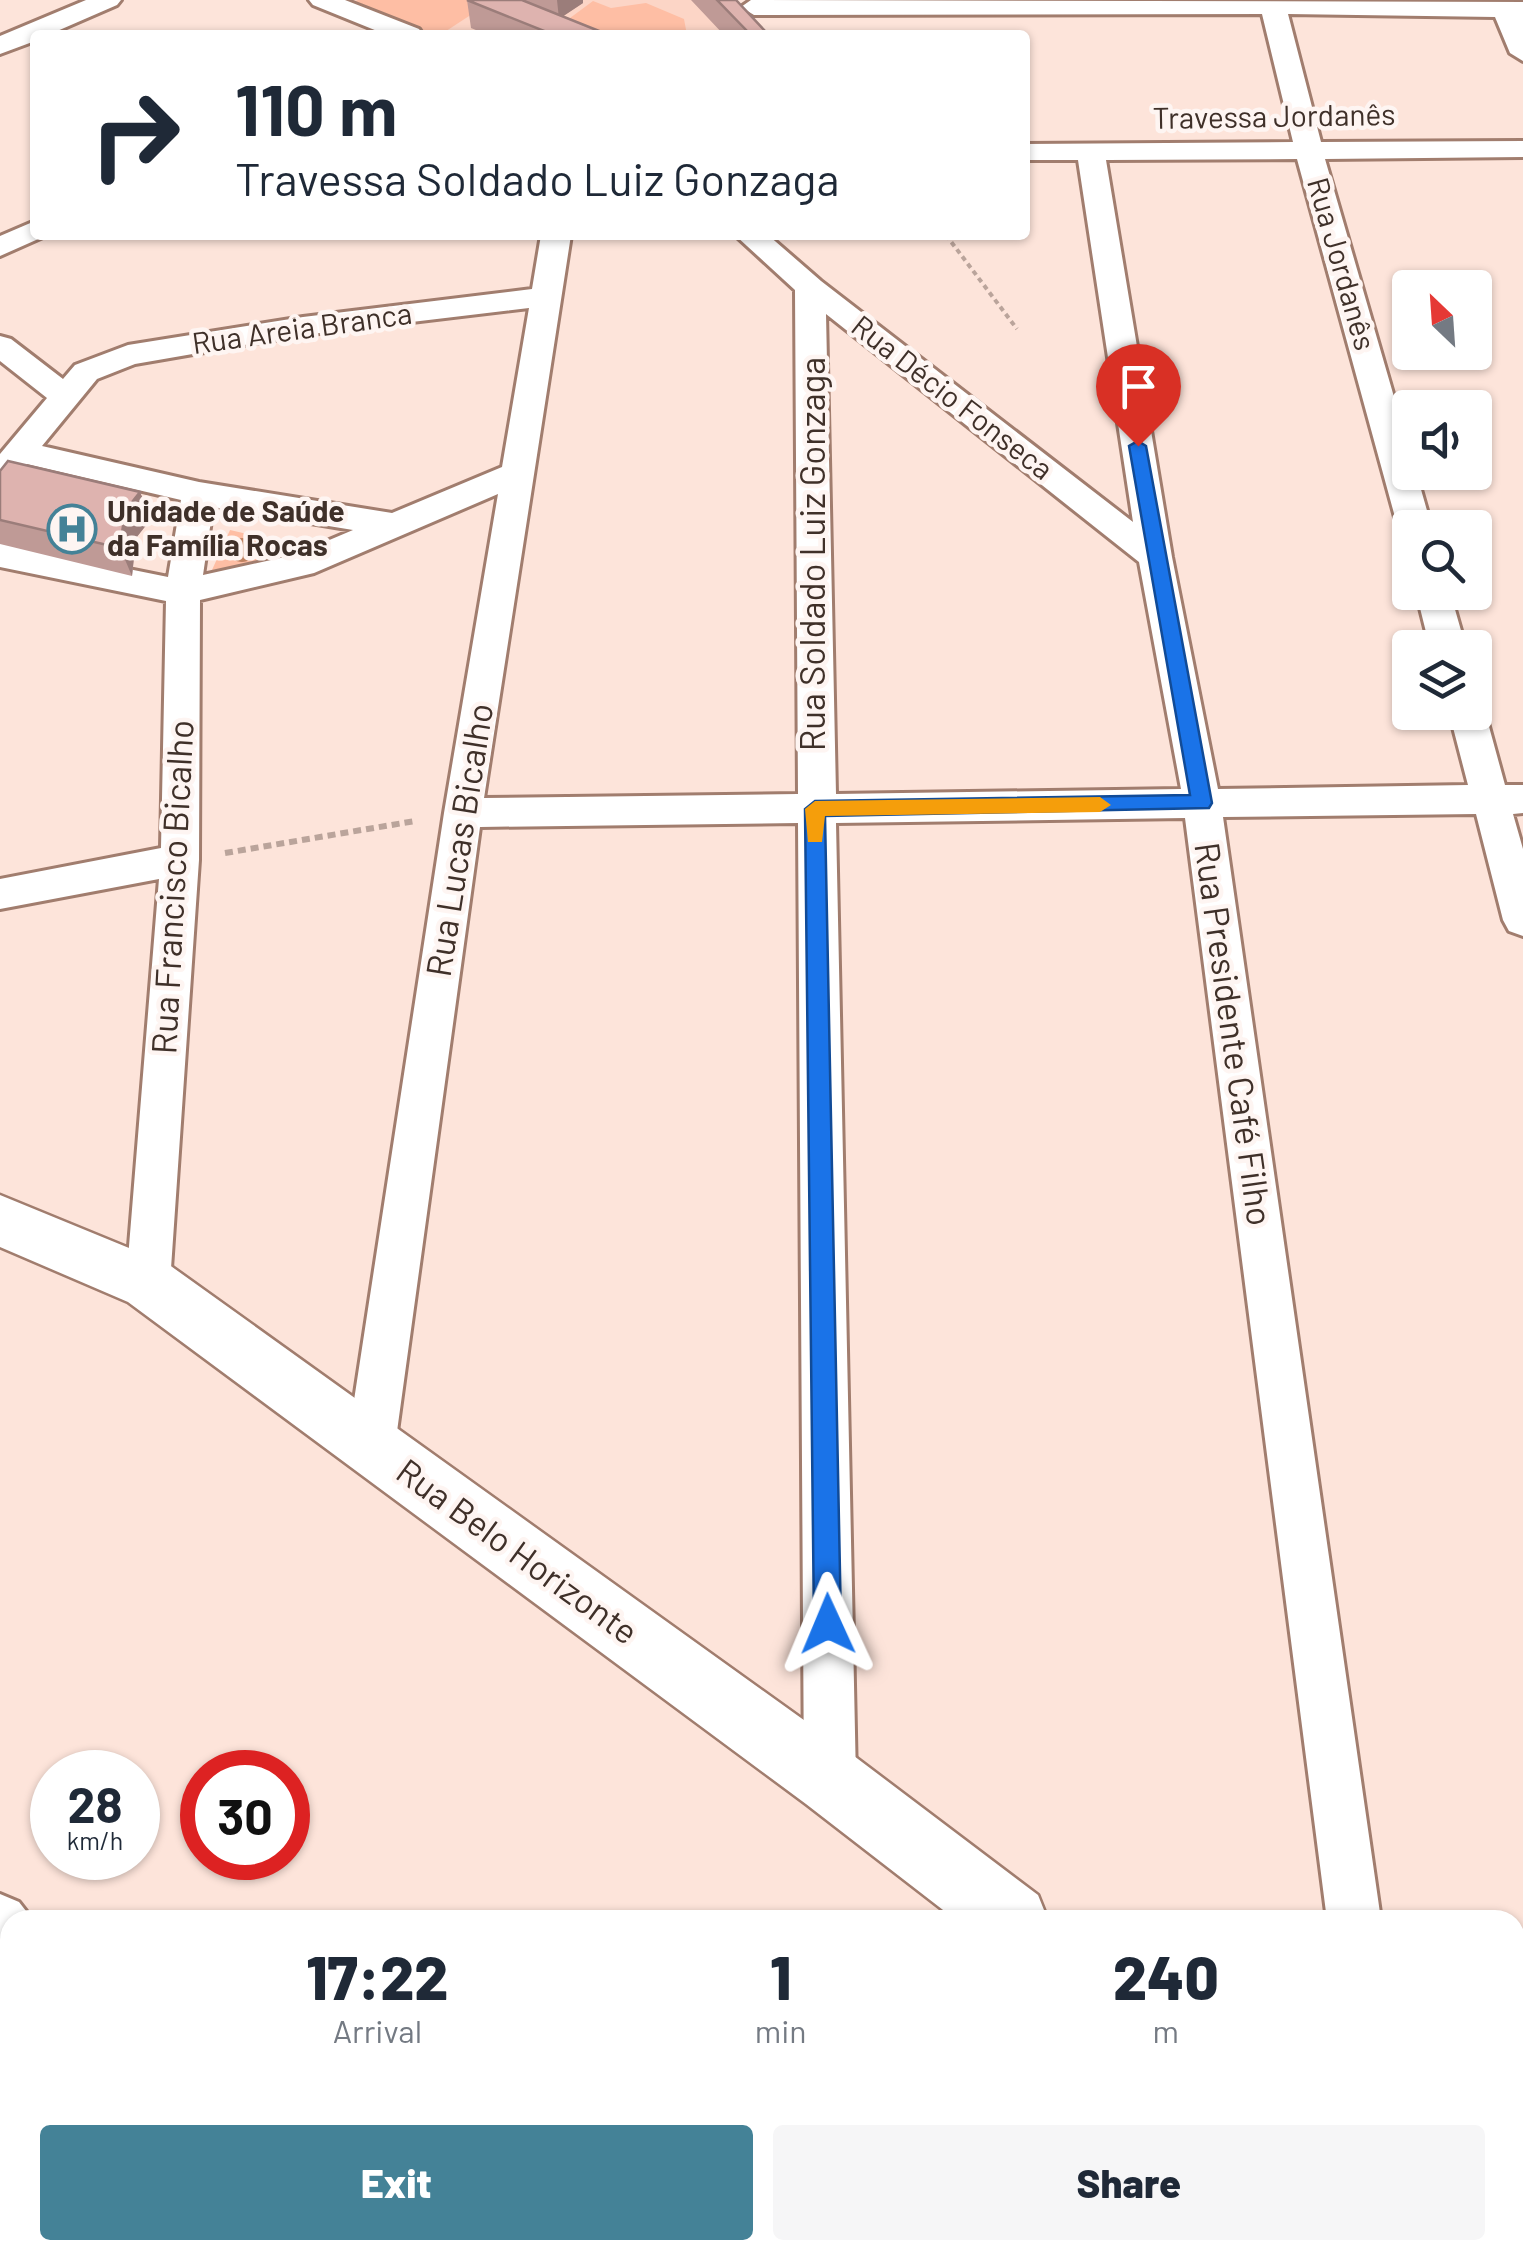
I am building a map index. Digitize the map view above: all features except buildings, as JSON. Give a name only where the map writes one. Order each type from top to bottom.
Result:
[{"type":"street","points":[[38,30],[108,0]]},
{"type":"street","points":[[322,0],[397,30]]},
{"type":"street","points":[[750,3],[1273,3],[1514,10],[1523,53]]},
{"type":"street","points":[[750,3],[777,30]]},
{"type":"street","name":"Rua Jordanês","points":[[1273,3],[1308,147],[1410,510]]},
{"type":"street","points":[[0,46],[30,33]]},
{"type":"street","name":"Travessa Jordanês","points":[[1030,152],[1308,147],[1523,149]]},
{"type":"street","name":"Rua Presidente Café Filho","points":[[1091,152],[1156,557],[1202,803],[1353,1910]]},
{"type":"street","points":[[0,247],[30,232]]},
{"type":"street","name":"Rua Lucas Bicalho","points":[[371,1446],[463,814],[555,240]]},
{"type":"street","name":"Rua Décio Fonseca","points":[[756,240],[810,287],[1156,557]]},
{"type":"street","name":"Rua Soldado Luiz Gonzaga","points":[[810,287],[830,1780]]},
{"type":"street","name":"Rua Areia Branca","points":[[10,463],[86,372],[128,354],[304,326],[544,297]]},
{"type":"street","points":[[0,346],[67,391]]},
{"type":"street","points":[[10,463],[399,526]]},
{"type":"street","points":[[0,555],[183,592],[302,565],[518,473]]},
{"type":"street","name":"Rua Francisco Bicalho","points":[[148,1283],[180,860],[183,592],[199,493]]},
{"type":"street","points":[[1475,730],[1507,799],[1523,920]]},
{"type":"street","points":[[463,814],[1507,799]]},
{"type":"street","points":[[0,894],[180,860]]},
{"type":"street","name":"Rua Belo Horizonte","points":[[0,1220],[148,1283],[830,1780],[1001,1910]]},
{"type":"path","points":[[950,240],[1018,329]]},
{"type":"path","points":[[180,860],[463,814]]},
{"type":"shaded area","points":[[342,0],[710,0],[738,30],[416,30]]},
{"type":"shaded area","points":[[593,1],[611,8],[646,3],[684,19],[686,30],[554,30]]},
{"type":"shaded area","points":[[354,2],[489,3],[448,30],[422,30]]},
{"type":"shaded area","points":[[230,530],[318,550],[298,564],[212,570]]},
{"type":"slow traffic","points":[[815,836],[815,809],[1100,805]]},
{"type":"place","name":"Unidade de Saúde da Família Rocas","points":[[72,529]]},
{"type":"route","points":[[828,1624],[815,809],[1202,803],[1138,446]]}]
